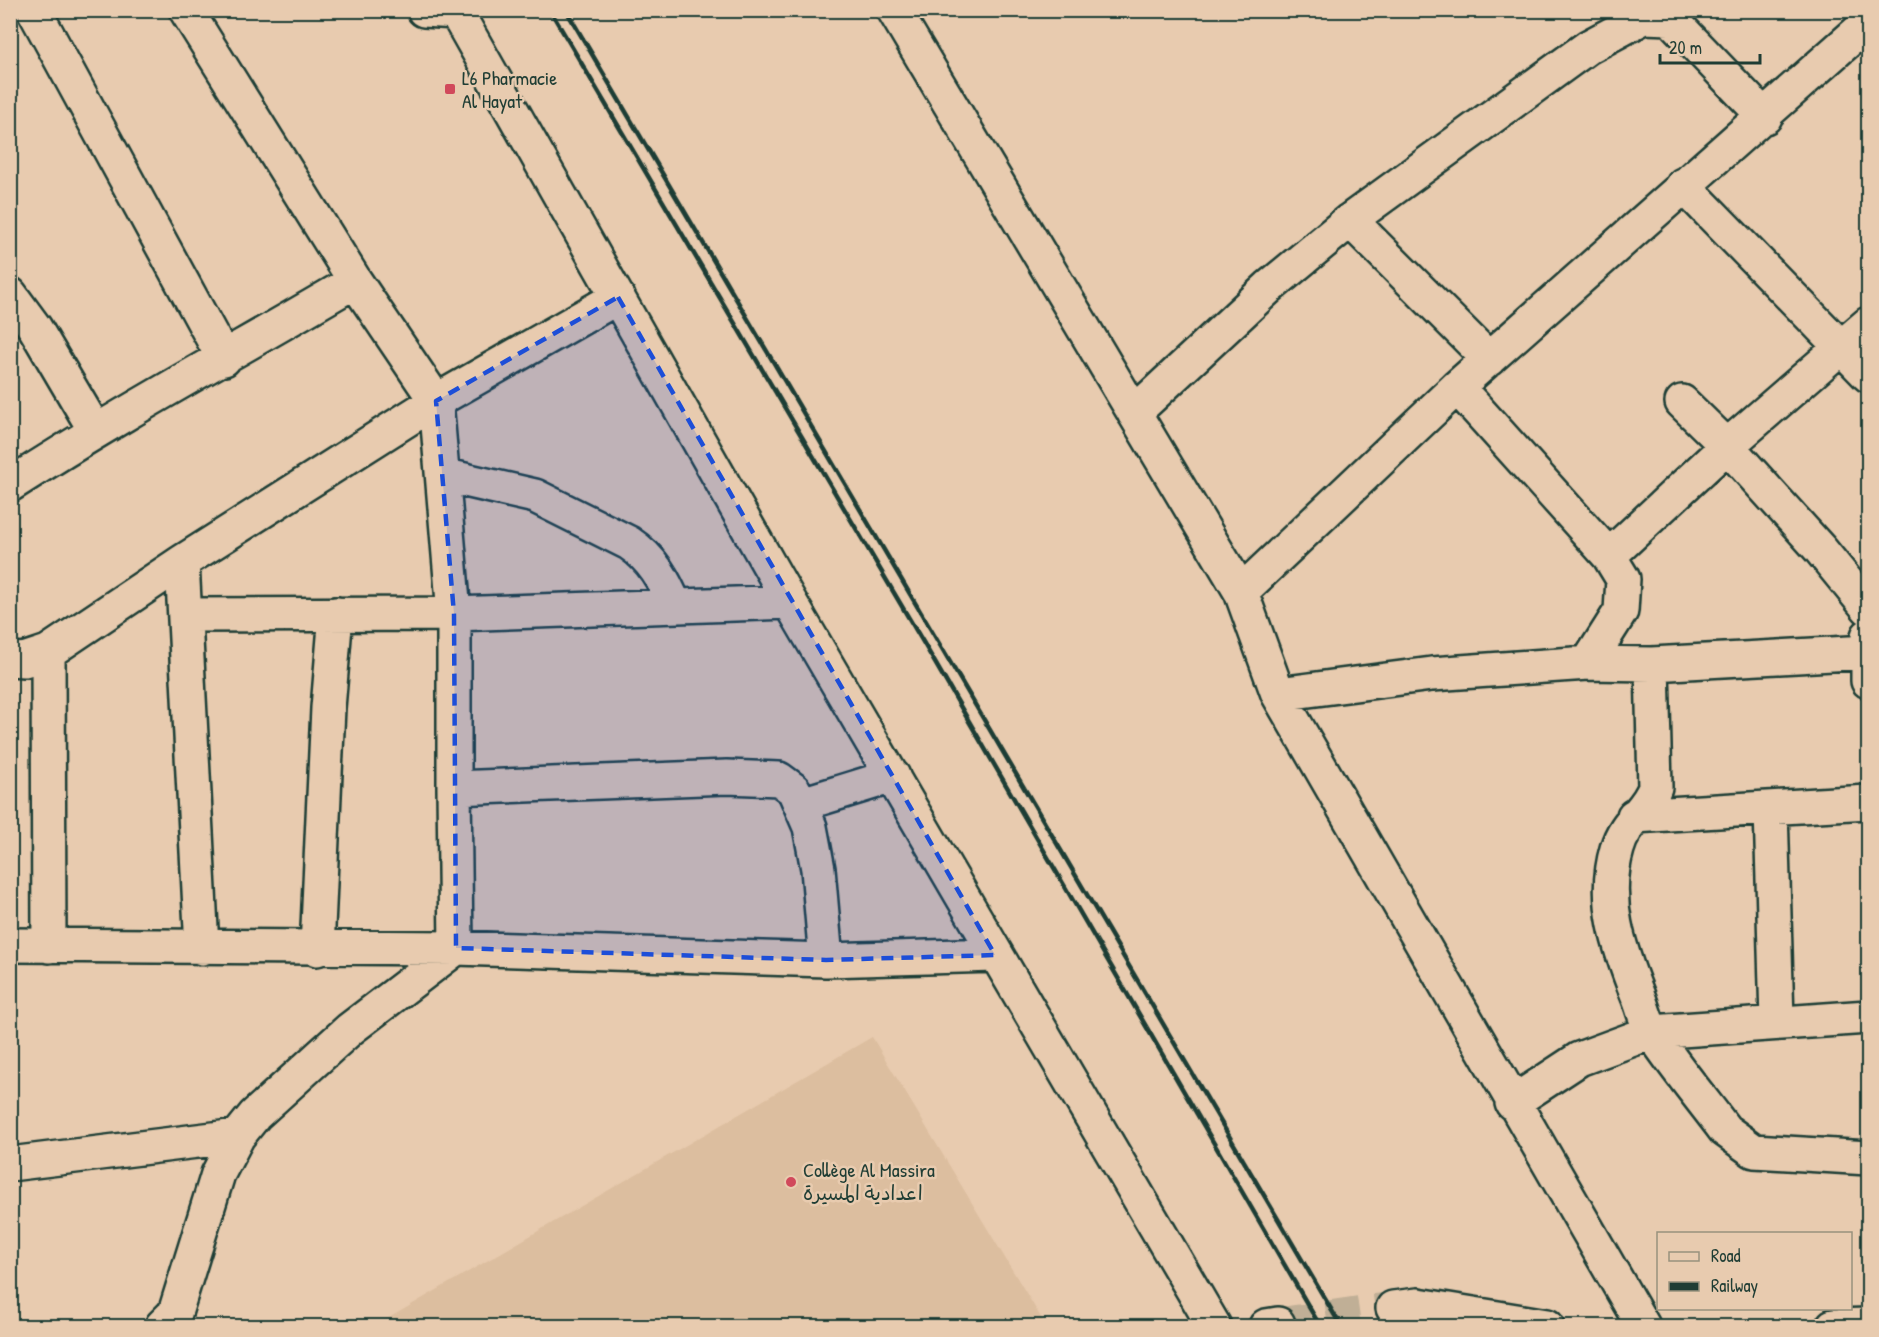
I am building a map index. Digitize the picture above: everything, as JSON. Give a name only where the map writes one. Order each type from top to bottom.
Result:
[{"type":"street","points":[[34,10],[224,359]]},
{"type":"street","points":[[186,10],[355,281],[436,401],[454,614],[456,948]]},
{"type":"street","points":[[424,10],[456,11],[790,602],[1214,1326]]},
{"type":"street","points":[[894,10],[1241,592],[1278,694],[1643,1326]]},
{"type":"street","points":[[1134,413],[1269,287],[1350,220],[1588,47],[1644,17],[1655,15],[1670,18],[1765,117]]},
{"type":"street","points":[[1241,592],[1456,387],[1869,23]]},
{"type":"street","points":[[1683,185],[1869,375]]},
{"type":"street","points":[[1350,220],[1489,359]]},
{"type":"street","points":[[10,485],[95,430],[224,359],[355,281]]},
{"type":"street","points":[[10,294],[35,328],[95,430]]},
{"type":"street","points":[[10,659],[24,660],[48,652],[182,562],[436,401],[618,297]]},
{"type":"street","points":[[1610,556],[1727,446],[1869,324]]},
{"type":"street","points":[[1456,387],[1610,556],[1623,579],[1621,611],[1588,663]]},
{"type":"street","points":[[1682,402],[1727,446],[1820,549],[1869,608]]},
{"type":"street","points":[[443,475],[535,496],[629,543],[642,551],[657,570],[675,606]]},
{"type":"street","points":[[182,562],[202,948]]},
{"type":"street","points":[[185,615],[454,614],[790,602]]},
{"type":"street","points":[[317,949],[328,708],[336,614]]},
{"type":"street","points":[[48,652],[49,946]]},
{"type":"street","points":[[1278,694],[1432,674],[1588,663],[1652,664],[1868,655]]},
{"type":"street","points":[[1652,664],[1655,787],[1652,799],[1634,816],[1624,831],[1612,868],[1613,925],[1652,1032],[1725,1130],[1745,1146],[1764,1152],[1869,1158]]},
{"type":"street","points":[[802,804],[893,776]]},
{"type":"street","points":[[454,788],[727,777],[779,779],[790,785],[802,804],[818,869],[826,960]]},
{"type":"street","points":[[1634,816],[1869,802]]},
{"type":"street","points":[[1771,809],[1777,1021]]},
{"type":"street","points":[[10,945],[317,949],[456,948],[826,960],[995,955]]},
{"type":"street","points":[[162,1326],[175,1313],[218,1174],[238,1136],[255,1114],[350,1029],[456,948]]},
{"type":"street","points":[[1512,1102],[1579,1059],[1652,1032],[1777,1021],[1869,1017]]},
{"type":"street","points":[[10,1164],[238,1136]]},
{"type":"street","points":[[1414,1313],[1547,1326]]},
{"type":"street","points":[[1833,1326],[1869,1325]]},
{"type":"highlighted area","points":[[618,297],[995,955],[826,960],[456,948],[454,614],[436,401]]},
{"type":"shaded area","name":"Collège Al Massira اعدادية المسيرة","points":[[872,1037],[1046,1326],[375,1326]]},
{"type":"tunnel","points":[[1278,1324],[1393,1308]]},
{"type":"railway","points":[[550,10],[923,642],[1320,1326]]},
{"type":"railway","points":[[566,10],[1341,1326]]},
{"type":"place","name":"L6 Pharmacie Al Hayat","points":[[450,89]]},
{"type":"place","name":"Collège Al Massira اعدادية المسيرة","points":[[791,1182]]}]
